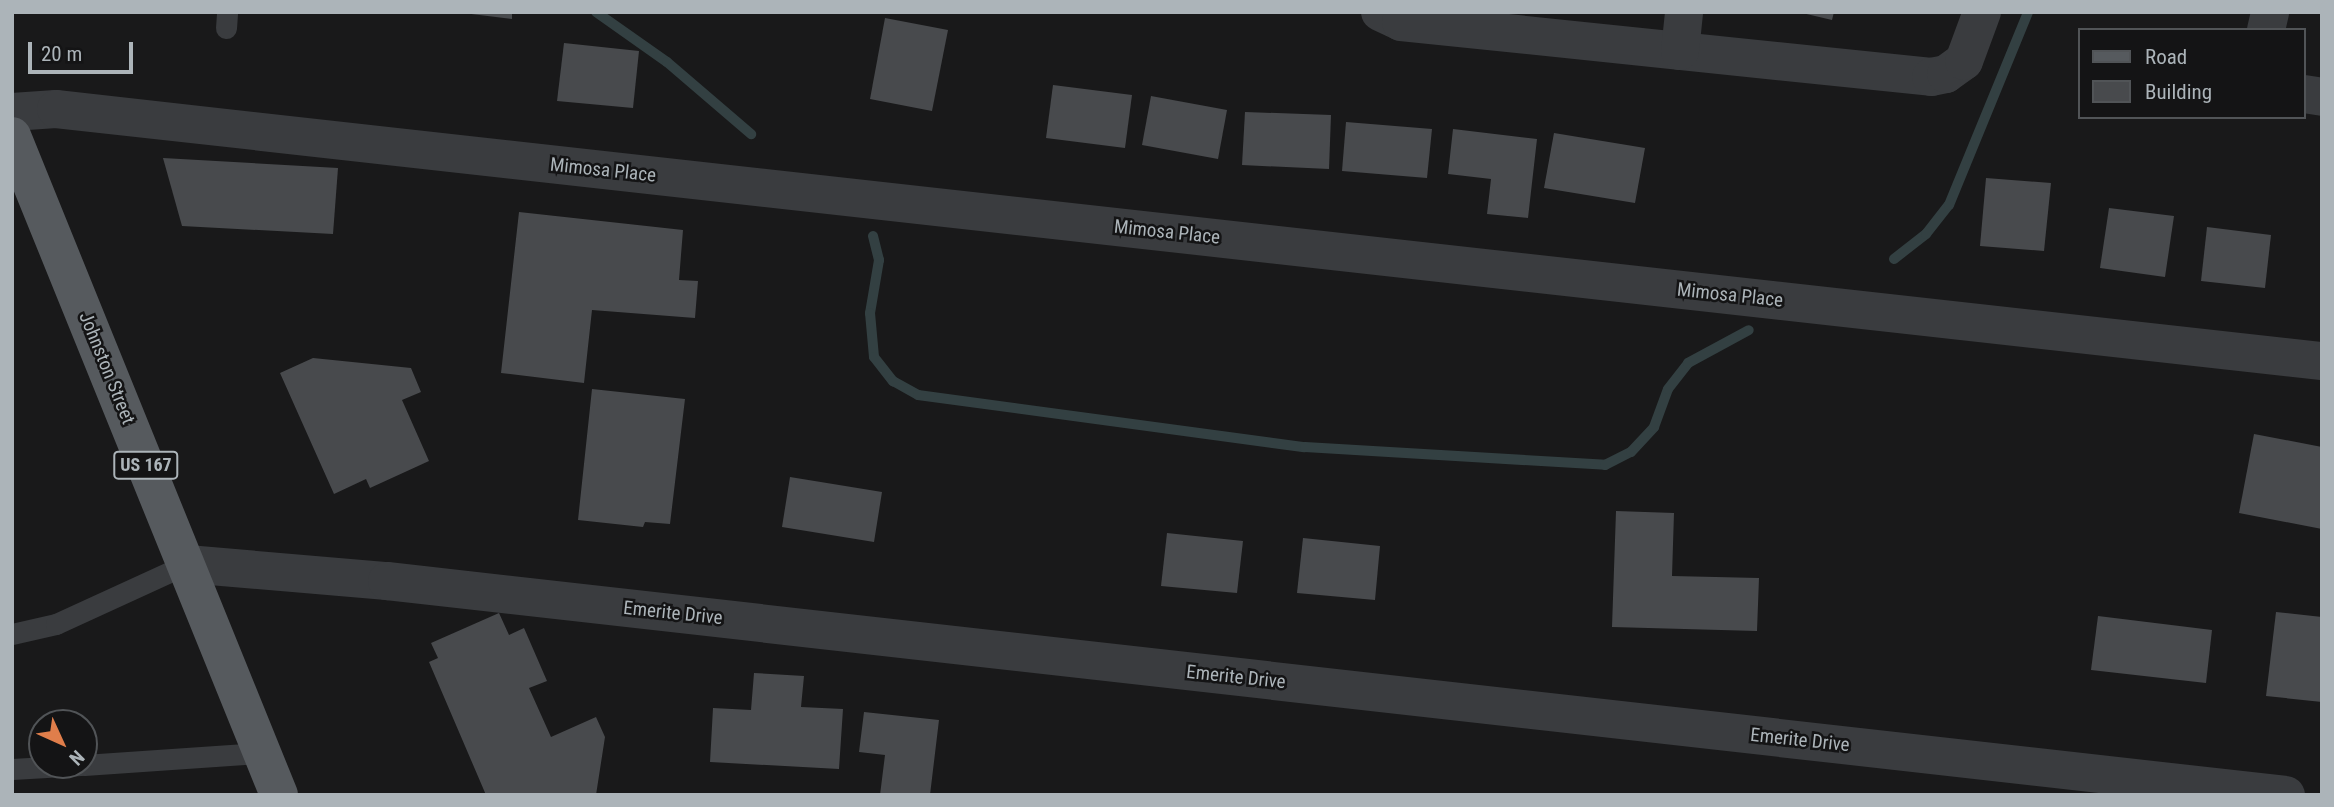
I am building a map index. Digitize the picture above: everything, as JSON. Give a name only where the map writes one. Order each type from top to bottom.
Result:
[{"type":"main road","name":"Johnston Street","points":[[12,136],[279,795]]},
{"type":"street","points":[[1380,12],[1401,22],[1931,77],[1946,74],[1964,61],[1982,12]]},
{"type":"street","points":[[1680,51],[1684,12]]},
{"type":"street","name":"Mimosa Place","points":[[12,112],[29,108],[69,110],[2322,361]]},
{"type":"street","name":"Emerite Drive","points":[[187,564],[387,581],[2286,795]]},
{"type":"lane","points":[[12,634],[56,624],[187,564]]},
{"type":"lane","points":[[98,764],[262,753]]},
{"type":"building","points":[[455,12],[512,12],[512,19]]},
{"type":"building","points":[[1798,12],[1834,12],[1832,20]]},
{"type":"building","points":[[885,18],[948,30],[932,111],[870,99]]},
{"type":"building","points":[[564,43],[639,51],[633,108],[557,101]]},
{"type":"building","points":[[1053,85],[1132,95],[1125,148],[1046,138]]},
{"type":"building","points":[[1151,96],[1227,110],[1218,159],[1142,145]]},
{"type":"building","points":[[1245,112],[1331,115],[1329,169],[1242,165]]},
{"type":"building","points":[[1346,122],[1432,129],[1427,178],[1342,171]]},
{"type":"building","points":[[1453,129],[1537,139],[1528,218],[1487,214],[1491,179],[1448,174]]},
{"type":"building","points":[[1554,133],[1645,148],[1635,203],[1544,188]]},
{"type":"building","points":[[163,158],[338,168],[333,234],[182,226]]},
{"type":"building","points":[[1986,178],[2051,183],[2044,251],[1980,246]]},
{"type":"building","points":[[2109,208],[2174,216],[2165,277],[2100,268]]},
{"type":"building","points":[[519,212],[683,230],[679,280],[698,281],[695,318],[592,310],[584,383],[501,373]]},
{"type":"building","points":[[2207,227],[2271,235],[2265,288],[2201,281]]},
{"type":"building","points":[[313,358],[411,368],[421,392],[402,400],[429,461],[370,488],[366,479],[334,494],[280,373]]},
{"type":"building","points":[[592,389],[685,399],[670,524],[645,522],[643,527],[578,520]]},
{"type":"building","points":[[2254,434],[2322,447],[2322,529],[2239,513]]},
{"type":"building","points":[[790,477],[882,492],[874,542],[782,527]]},
{"type":"building","points":[[1616,511],[1674,513],[1672,576],[1759,578],[1757,631],[1612,627]]},
{"type":"building","points":[[1167,533],[1243,541],[1237,593],[1161,586]]},
{"type":"building","points":[[1303,538],[1380,546],[1375,600],[1297,593]]},
{"type":"building","points":[[2276,612],[2322,617],[2322,702],[2266,696]]},
{"type":"building","points":[[499,613],[509,635],[524,628],[547,681],[529,688],[551,737],[596,717],[605,737],[596,795],[486,795],[429,662],[438,658],[431,643]]},
{"type":"building","points":[[2098,616],[2212,630],[2206,683],[2091,670]]},
{"type":"building","points":[[754,673],[804,676],[801,707],[843,709],[839,769],[710,762],[713,708],[751,710]]},
{"type":"building","points":[[864,712],[939,720],[930,795],[880,795],[885,755],[859,752]]},
{"type":"waterway","points":[[596,12],[667,62],[751,134]]},
{"type":"waterway","points":[[1894,259],[1926,234],[1949,205],[2028,12]]},
{"type":"waterway","points":[[873,236],[879,260],[870,313],[874,357],[893,381],[918,395],[1305,447],[1605,465],[1631,452],[1654,427],[1668,389],[1688,363],[1749,330]]}]
